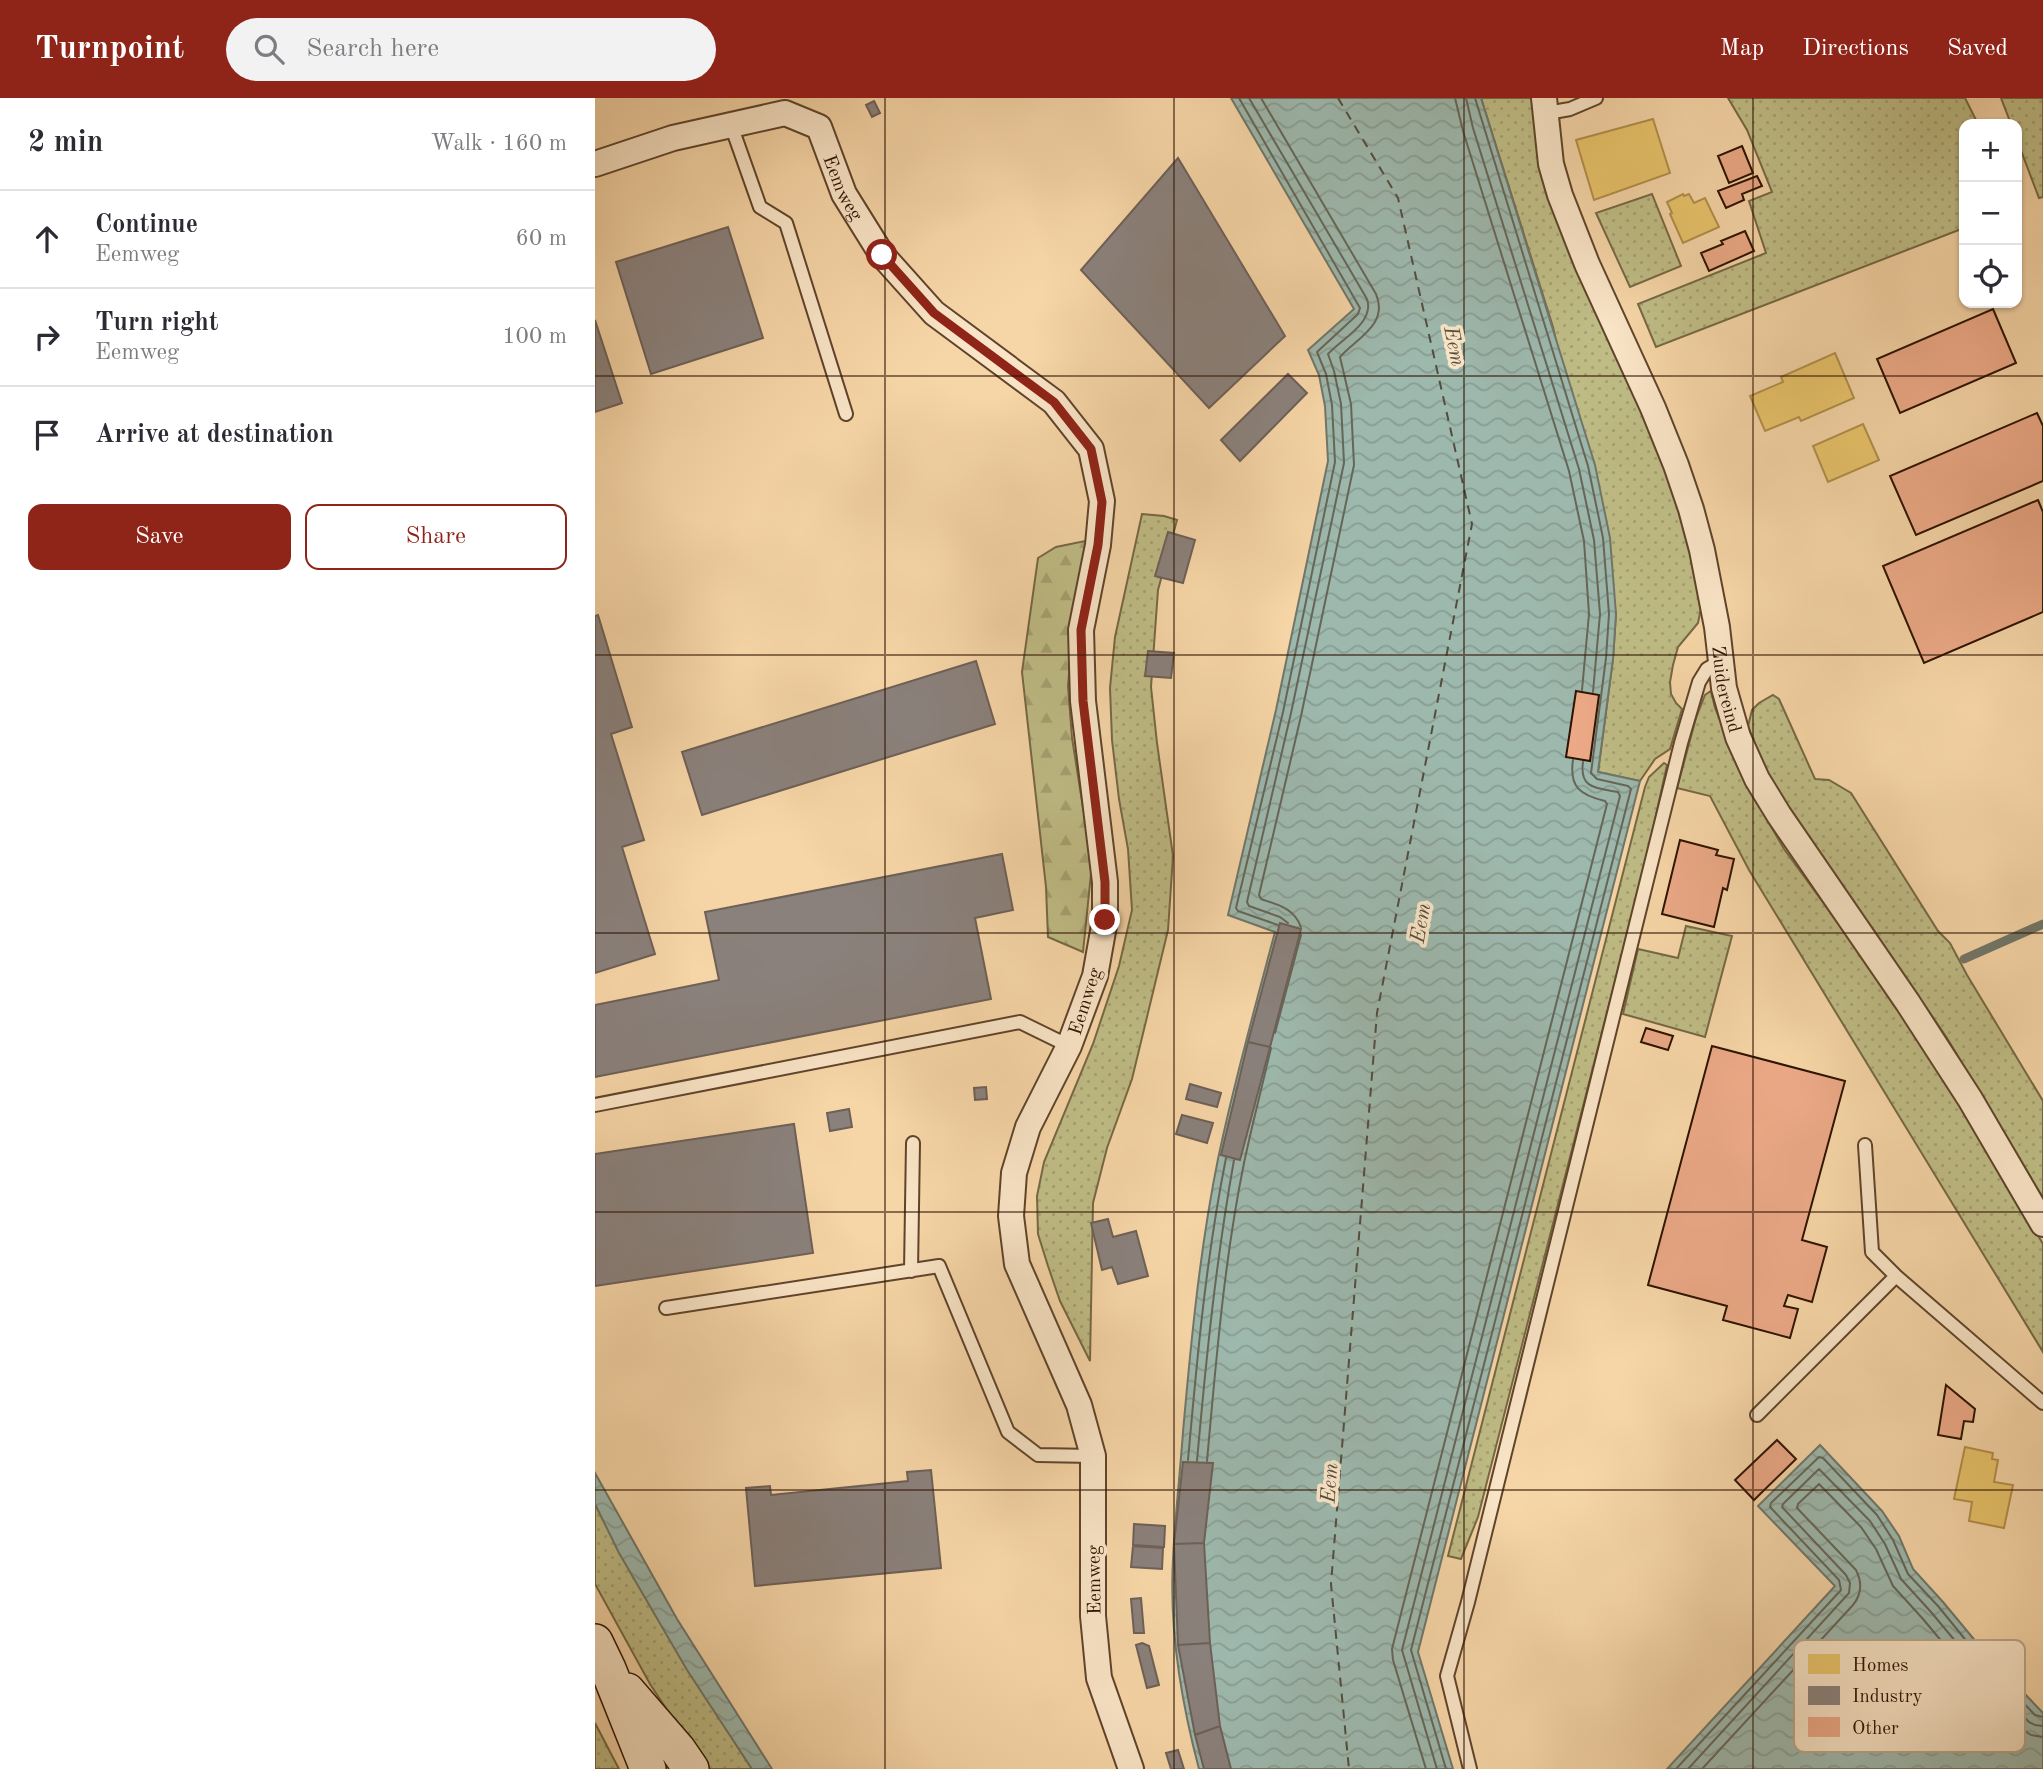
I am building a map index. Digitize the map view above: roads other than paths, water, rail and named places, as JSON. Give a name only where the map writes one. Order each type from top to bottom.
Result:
[{"type":"main road","points":[[601,1656],[648,1769]]},
{"type":"main road","points":[[601,1656],[691,1769]]},
{"type":"street","name":"Eemweg","points":[[595,164],[673,138],[731,125],[784,106],[819,127],[843,194],[882,255],[934,313],[1054,402],[1091,449],[1102,502],[1098,545],[1081,630],[1083,701],[1105,882],[1105,920],[1095,976],[1069,1046],[1028,1127],[1014,1173],[1011,1216],[1017,1264],[1079,1405],[1093,1456],[1093,1616],[1099,1678],[1131,1769]]},
{"type":"street","name":"Zuidereind","points":[[1545,106],[1551,164],[1574,234],[1653,408],[1677,465],[1691,509],[1717,627],[1724,688],[1738,737],[1757,779],[1956,1078],[2043,1224]]},
{"type":"lane","points":[[1545,106],[1570,109],[1596,98]]},
{"type":"lane","points":[[731,125],[760,207],[786,223],[846,414]]},
{"type":"lane","points":[[1470,1769],[1447,1676],[1468,1602],[1681,744],[1699,681],[1707,668],[1721,661]]},
{"type":"lane","points":[[595,1105],[1020,1022],[1069,1046]]},
{"type":"lane","points":[[911,1271],[913,1143]]},
{"type":"lane","points":[[1865,1145],[1872,1252],[1896,1276],[2043,1403]]},
{"type":"lane","points":[[666,1308],[939,1266],[1008,1432],[1038,1455],[1093,1456]]},
{"type":"lane","points":[[1757,1415],[1896,1276]]},
{"type":"water","name":"Eem","points":[[1231,98],[1481,98],[1595,465],[1610,538],[1616,614],[1613,659],[1598,772],[1640,781],[1418,1652],[1453,1769],[1199,1769],[1178,1665],[1172,1585],[1174,1543],[1189,1363],[1201,1260],[1224,1130],[1275,932],[1228,915],[1276,710],[1328,461],[1325,406],[1319,375],[1308,350],[1354,309]]},
{"type":"water","points":[[1820,1445],[1882,1511],[1899,1536],[1913,1569],[1975,1640],[1794,1640],[1794,1752],[2025,1752],[2025,1694],[2043,1713],[2043,1769],[1667,1769],[1835,1586],[1758,1506]]},
{"type":"water","points":[[595,1473],[677,1619],[772,1769],[752,1769],[687,1670],[619,1553],[595,1504]]},
{"type":"waterway","points":[[1964,959],[2043,924]]}]
